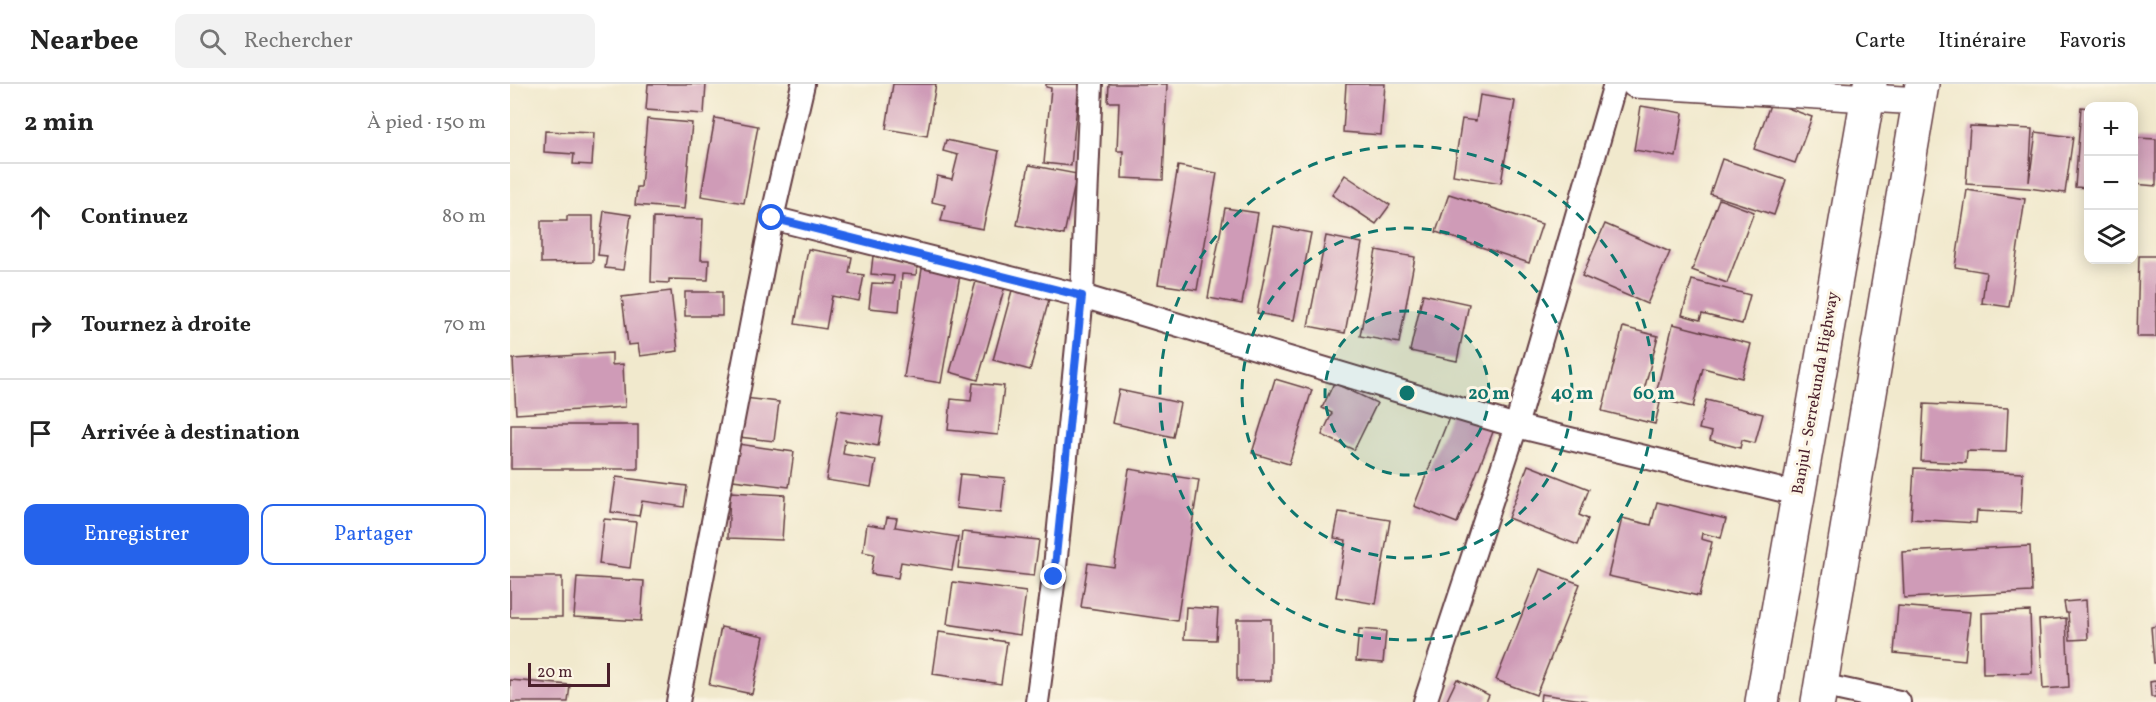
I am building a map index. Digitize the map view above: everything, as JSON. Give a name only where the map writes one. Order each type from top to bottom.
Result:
[{"type":"highway","name":"Banjul - Serrekunda Highway","points":[[1762,702],[1869,92]]},
{"type":"highway","points":[[1819,694],[1921,92]]},
{"type":"street","points":[[678,702],[772,218],[803,84]]},
{"type":"street","points":[[1037,702],[1054,577],[1082,296],[1091,84]]},
{"type":"street","points":[[1425,702],[1516,426],[1615,84]]},
{"type":"street","points":[[1635,84],[1921,92]]},
{"type":"street","points":[[772,218],[1082,296],[1516,426],[1798,494]]},
{"type":"street","points":[[1819,694],[1899,702]]},
{"type":"building","points":[[648,84],[706,84],[704,114],[646,110]]},
{"type":"building","points":[[893,84],[936,84],[927,136],[886,129]]},
{"type":"building","points":[[1046,84],[1079,84],[1071,166],[1044,163],[1051,88],[1046,87]]},
{"type":"building","points":[[1109,84],[1167,84],[1163,180],[1122,178],[1123,151],[1117,151],[1119,102],[1108,102]]},
{"type":"building","points":[[1346,84],[1385,84],[1381,135],[1343,132]]},
{"type":"building","points":[[1480,95],[1515,101],[1501,183],[1453,175],[1462,119],[1476,121]]},
{"type":"building","points":[[1771,102],[1812,117],[1795,163],[1754,149]]},
{"type":"building","points":[[1641,106],[1683,113],[1676,157],[1634,150]]},
{"type":"building","points":[[2081,107],[2084,107],[2084,188],[2075,187]]},
{"type":"building","points":[[715,118],[758,126],[744,203],[701,196]]},
{"type":"building","points":[[647,119],[692,123],[684,209],[635,205],[637,187],[641,187]]},
{"type":"building","points":[[1970,126],[2032,129],[2029,182],[2036,132],[2073,137],[2065,193],[1966,184]]},
{"type":"building","points":[[545,131],[594,133],[592,165],[573,164],[574,154],[544,152]]},
{"type":"building","points":[[2138,138],[2156,139],[2156,186],[2138,184]]},
{"type":"building","points":[[946,140],[999,151],[983,229],[941,221],[945,205],[932,202],[937,176],[952,179],[958,155],[943,151]]},
{"type":"building","points":[[1722,159],[1786,180],[1774,215],[1710,194]]},
{"type":"building","points":[[1029,165],[1077,174],[1064,235],[1017,225]]},
{"type":"building","points":[[1178,166],[1217,173],[1197,290],[1158,284]]},
{"type":"building","points":[[1345,175],[1390,205],[1376,224],[1332,195]]},
{"type":"building","points":[[1967,190],[2025,199],[2009,307],[1982,303],[1986,272],[1955,267]]},
{"type":"building","points":[[1449,194],[1542,224],[1529,263],[1436,232]]},
{"type":"building","points":[[1719,199],[1754,212],[1727,283],[1692,270]]},
{"type":"building","points":[[1225,208],[1258,213],[1242,304],[1208,298]]},
{"type":"building","points":[[604,211],[631,215],[623,270],[605,268],[607,256],[598,255]]},
{"type":"building","points":[[567,216],[593,216],[593,262],[541,263],[541,221],[567,221]]},
{"type":"building","points":[[653,218],[703,219],[701,260],[709,260],[708,280],[669,279],[669,283],[651,282]]},
{"type":"building","points":[[1605,224],[1670,252],[1647,304],[1582,276]]},
{"type":"building","points":[[1274,226],[1311,233],[1294,320],[1257,313]]},
{"type":"building","points":[[1326,236],[1362,243],[1345,333],[1308,326]]},
{"type":"building","points":[[808,249],[852,257],[849,273],[864,275],[859,301],[832,296],[826,329],[795,324]]},
{"type":"building","points":[[1376,250],[1415,257],[1399,343],[1360,336]]},
{"type":"building","points":[[873,256],[918,261],[916,275],[902,274],[899,311],[869,308],[872,283],[893,284],[894,276],[871,274]]},
{"type":"building","points":[[2139,256],[2156,256],[2156,337],[2137,337]]},
{"type":"building","points":[[923,263],[961,269],[941,383],[904,377]]},
{"type":"building","points":[[977,278],[1005,286],[978,380],[950,372]]},
{"type":"building","points":[[1692,280],[1750,295],[1742,324],[1702,314],[1700,320],[1682,315]]},
{"type":"building","points":[[1014,283],[1051,292],[1030,370],[993,360]]},
{"type":"building","points":[[671,291],[678,351],[640,356],[638,344],[628,345],[622,297]]},
{"type":"building","points":[[685,292],[722,292],[722,316],[685,316]]},
{"type":"building","points":[[1423,294],[1469,304],[1457,361],[1410,351]]},
{"type":"building","points":[[1673,324],[1751,344],[1742,378],[1703,368],[1693,407],[1655,398]]},
{"type":"building","points":[[1623,327],[1658,336],[1642,398],[1660,403],[1655,424],[1602,411]]},
{"type":"building","points":[[612,353],[612,365],[623,364],[625,407],[516,414],[513,359]]},
{"type":"building","points":[[1275,379],[1312,390],[1289,464],[1252,453]]},
{"type":"building","points":[[973,383],[1004,386],[998,435],[948,430],[951,399],[971,401]]},
{"type":"building","points":[[1334,383],[1377,403],[1354,450],[1322,435],[1332,413],[1322,408]]},
{"type":"building","points":[[1119,390],[1180,403],[1173,437],[1112,423]]},
{"type":"building","points":[[744,398],[779,402],[774,441],[739,437]]},
{"type":"building","points":[[1706,400],[1763,414],[1755,443],[1742,440],[1740,448],[1710,440],[1712,432],[1699,429]]},
{"type":"building","points":[[1924,404],[2008,408],[2006,452],[1967,451],[1966,463],[1921,461]]},
{"type":"building","points":[[838,410],[883,417],[878,446],[845,440],[843,454],[876,460],[871,487],[826,480]]},
{"type":"building","points":[[1452,410],[1495,427],[1457,523],[1414,506]]},
{"type":"building","points":[[511,425],[638,425],[638,469],[511,469]]},
{"type":"building","points":[[738,444],[794,452],[789,487],[733,480]]},
{"type":"building","points":[[1528,465],[1589,489],[1579,515],[1588,519],[1578,545],[1508,518]]},
{"type":"building","points":[[1914,468],[2023,473],[2021,513],[1977,511],[1976,523],[1911,519]]},
{"type":"building","points":[[1129,469],[1199,480],[1177,621],[1081,607],[1088,563],[1114,567]]},
{"type":"building","points":[[960,474],[1005,478],[1001,513],[956,508]]},
{"type":"building","points":[[616,477],[687,486],[684,507],[642,501],[639,516],[611,512]]},
{"type":"building","points":[[730,492],[785,495],[782,540],[728,538]]},
{"type":"building","points":[[1657,502],[1726,519],[1721,538],[1702,533],[1701,539],[1712,542],[1699,596],[1608,576],[1622,518],[1651,525]]},
{"type":"building","points":[[1339,512],[1390,520],[1376,604],[1336,597],[1346,540],[1334,538]]},
{"type":"building","points":[[887,517],[897,518],[895,527],[958,537],[952,570],[901,562],[898,578],[871,574],[874,554],[863,552],[867,524],[885,527]]},
{"type":"building","points":[[604,519],[636,522],[630,568],[599,564]]},
{"type":"building","points":[[962,532],[1039,540],[1034,576],[958,568]]},
{"type":"building","points":[[2030,546],[2032,592],[1904,598],[1902,552]]},
{"type":"building","points":[[1540,569],[1580,584],[1536,695],[1496,680]]},
{"type":"building","points":[[510,577],[562,577],[562,617],[510,617]]},
{"type":"building","points":[[577,577],[644,581],[641,621],[574,617]]},
{"type":"building","points":[[953,582],[1026,592],[1020,635],[947,624]]},
{"type":"building","points":[[2086,600],[2088,639],[2070,640],[2068,613],[2066,613],[2064,602]]},
{"type":"building","points":[[1898,606],[1970,612],[1965,660],[1894,653]]},
{"type":"building","points":[[1186,607],[1218,609],[1216,640],[1184,639]]},
{"type":"building","points":[[2030,611],[2032,673],[1983,674],[1982,613]]},
{"type":"building","points":[[2066,618],[2069,687],[2043,689],[2039,620]]},
{"type":"building","points":[[1237,619],[1271,619],[1271,681],[1237,681]]},
{"type":"building","points":[[2156,626],[2156,663],[2154,663],[2151,627]]},
{"type":"building","points":[[721,627],[764,636],[752,694],[709,685]]},
{"type":"building","points":[[1359,629],[1386,631],[1383,663],[1356,661]]},
{"type":"building","points":[[939,632],[1007,642],[1001,684],[933,674]]},
{"type":"building","points":[[1457,679],[1489,695],[1486,702],[1446,702]]},
{"type":"building","points":[[510,680],[570,685],[568,702],[510,702]]},
{"type":"building","points":[[2156,681],[2156,697],[2151,697],[2150,682]]},
{"type":"building","points":[[1541,694],[1588,701],[1588,702],[1540,702]]},
{"type":"route","points":[[772,218],[1082,296],[1054,577]]}]
